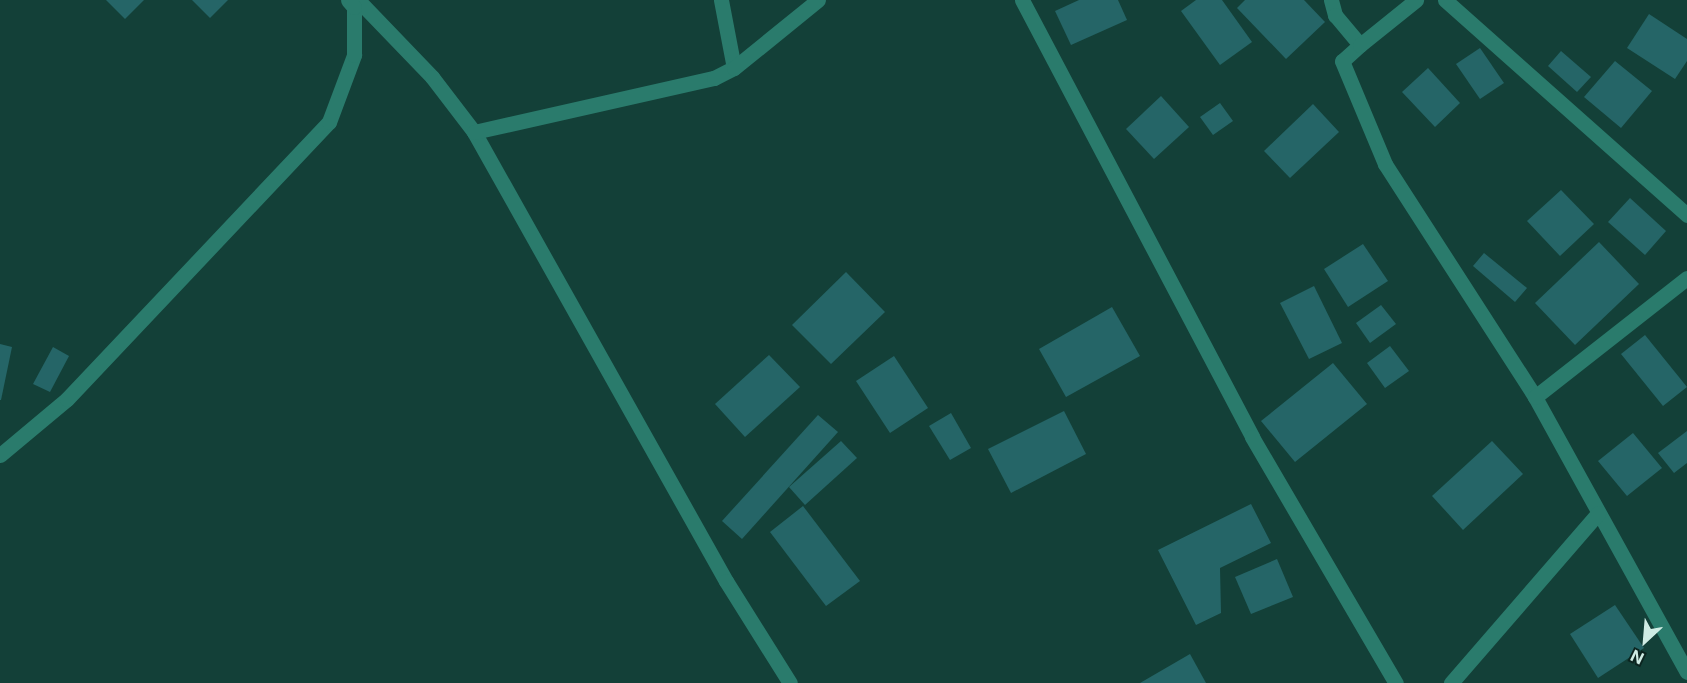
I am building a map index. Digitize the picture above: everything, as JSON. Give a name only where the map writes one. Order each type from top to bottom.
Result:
[{"type":"street","points":[[0,455],[67,399],[329,122],[354,55],[354,7],[348,0]]},
{"type":"street","points":[[358,0],[432,77],[474,132],[726,581],[790,683]]},
{"type":"street","points":[[721,0],[734,68]]},
{"type":"street","points":[[474,132],[734,68],[818,0]]},
{"type":"street","points":[[1022,0],[1252,438],[1396,683]]},
{"type":"street","points":[[1331,0],[1335,15],[1360,45]]},
{"type":"street","points":[[1416,0],[1342,61],[1386,164],[1535,398],[1687,672]]},
{"type":"street","points":[[1445,0],[1687,215]]},
{"type":"street","points":[[1535,398],[1687,278]]},
{"type":"street","points":[[1452,683],[1598,513]]},
{"type":"building","points":[[106,0],[144,0],[125,19]]},
{"type":"building","points":[[192,0],[228,0],[210,18]]},
{"type":"building","points":[[1079,0],[1118,0],[1127,20],[1071,45],[1055,11]]},
{"type":"building","points":[[1196,0],[1222,0],[1252,42],[1220,65],[1181,11]]},
{"type":"building","points":[[1245,0],[1304,0],[1325,22],[1286,59],[1237,8]]},
{"type":"building","points":[[1649,14],[1687,39],[1687,61],[1675,79],[1627,48]]},
{"type":"building","points":[[1480,48],[1504,83],[1480,99],[1456,64]]},
{"type":"building","points":[[1561,51],[1591,77],[1577,92],[1548,66]]},
{"type":"building","points":[[1615,61],[1652,91],[1621,128],[1584,97]]},
{"type":"building","points":[[1428,68],[1460,103],[1435,127],[1402,92]]},
{"type":"building","points":[[1161,96],[1189,127],[1154,159],[1126,129]]},
{"type":"building","points":[[1220,103],[1233,121],[1213,135],[1200,117]]},
{"type":"building","points":[[1313,104],[1339,132],[1290,178],[1264,151]]},
{"type":"building","points":[[1561,190],[1594,224],[1560,256],[1527,221]]},
{"type":"building","points":[[1630,198],[1666,231],[1645,255],[1608,222]]},
{"type":"building","points":[[1599,242],[1639,284],[1575,345],[1535,303]]},
{"type":"building","points":[[1363,244],[1388,281],[1348,307],[1324,269]]},
{"type":"building","points":[[1484,253],[1527,288],[1515,302],[1473,266]]},
{"type":"building","points":[[846,272],[885,312],[831,364],[792,325]]},
{"type":"building","points":[[1314,286],[1342,343],[1309,359],[1280,303]]},
{"type":"building","points":[[1381,305],[1396,324],[1370,343],[1356,323]]},
{"type":"building","points":[[1112,307],[1140,356],[1066,397],[1039,349]]},
{"type":"building","points":[[1645,335],[1687,387],[1663,406],[1621,354]]},
{"type":"building","points":[[0,344],[12,347],[1,400],[0,400]]},
{"type":"building","points":[[1390,346],[1409,371],[1385,388],[1367,363]]},
{"type":"building","points":[[53,347],[69,356],[50,392],[33,384]]},
{"type":"building","points":[[769,355],[800,387],[745,437],[715,404]]},
{"type":"building","points":[[894,356],[928,408],[890,433],[856,381]]},
{"type":"building","points":[[1333,363],[1367,404],[1295,462],[1261,421]]},
{"type":"building","points":[[1064,411],[1086,454],[1011,493],[988,449]]},
{"type":"building","points":[[951,413],[971,448],[950,460],[929,426]]},
{"type":"building","points":[[818,415],[838,432],[742,539],[722,521]]},
{"type":"building","points":[[1687,431],[1687,463],[1674,473],[1658,453]]},
{"type":"building","points":[[1633,433],[1662,468],[1627,496],[1598,461]]},
{"type":"building","points":[[841,441],[857,458],[805,505],[789,487]]},
{"type":"building","points":[[1492,441],[1523,474],[1463,530],[1432,496]]},
{"type":"building","points":[[1251,504],[1271,543],[1220,568],[1221,613],[1196,625],[1158,550]]},
{"type":"building","points":[[803,506],[860,581],[826,606],[770,532]]},
{"type":"building","points":[[1277,559],[1293,597],[1251,614],[1235,577]]},
{"type":"building","points":[[1615,605],[1644,648],[1598,678],[1570,634]]},
{"type":"building","points":[[1190,654],[1206,683],[1140,683]]}]
